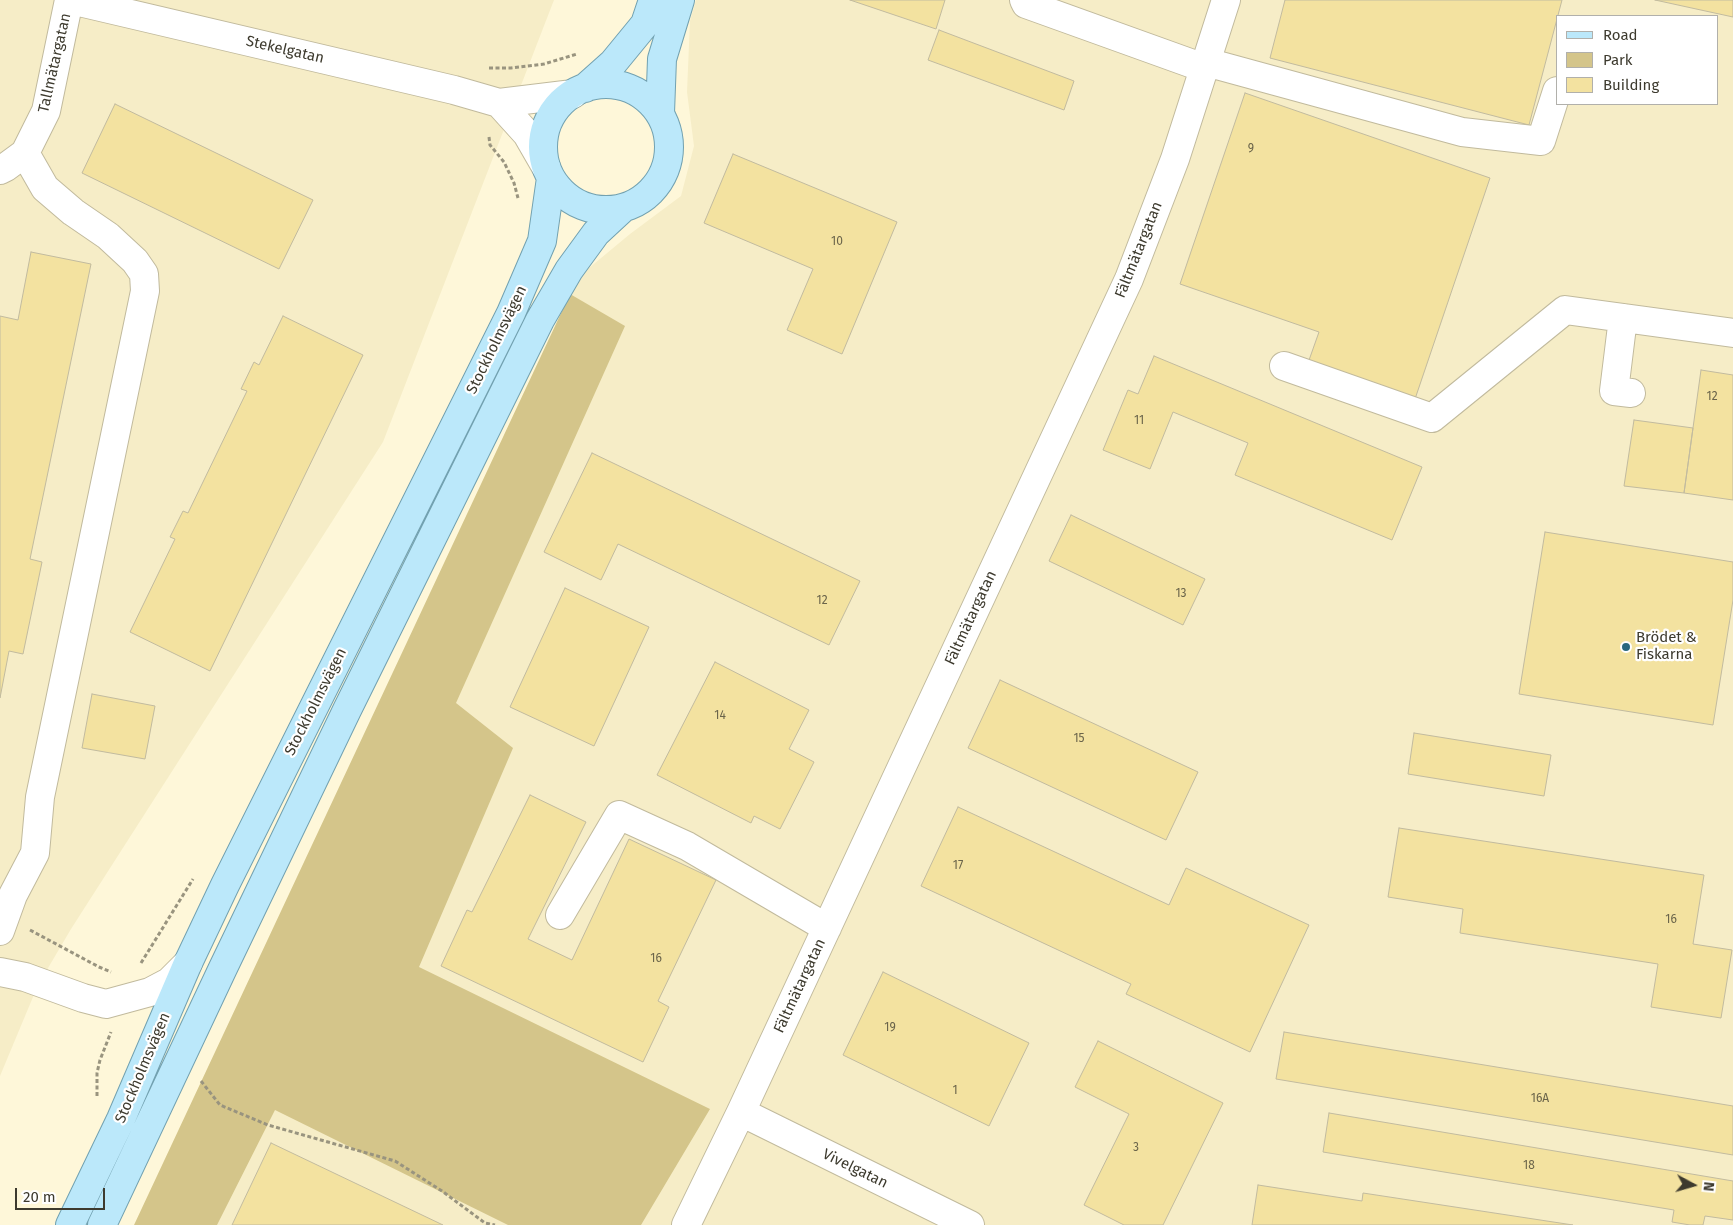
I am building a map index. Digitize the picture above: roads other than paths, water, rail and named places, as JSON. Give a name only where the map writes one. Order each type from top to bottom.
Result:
[{"type":"main road","points":[[579,91],[596,85],[609,84],[632,89],[644,96],[660,113],[666,125],[670,148],[668,162],[657,184],[646,196],[623,208],[608,210],[590,208],[578,203],[557,188],[549,172],[544,142],[546,129],[556,110],[579,91],[613,63],[645,24],[653,0]]},
{"type":"main road","points":[[660,113],[662,59],[680,0]]},
{"type":"main road","name":"Stockholmsvägen","points":[[70,1225],[122,1119],[188,963],[311,712],[511,314],[542,241],[549,172]]},
{"type":"main road","name":"Stockholmsvägen","points":[[102,1225],[343,719],[540,320],[569,270],[596,233],[623,208]]},
{"type":"street","name":"Stekelgatan","points":[[70,0],[454,90],[498,103]]},
{"type":"street","name":"Tallmätargatan","points":[[24,152],[46,111],[70,0]]},
{"type":"street","points":[[1024,0],[1026,4],[1205,65],[1462,132],[1541,142],[1556,94]]},
{"type":"street","name":"Fältmätargatan","points":[[686,1225],[741,1112],[1129,279],[1175,159],[1226,0]]},
{"type":"street","points":[[498,103],[579,91]]},
{"type":"street","points":[[498,103],[527,134],[549,172]]},
{"type":"street","points":[[0,170],[6,168],[24,152],[45,188],[73,212],[108,236],[135,261],[144,274],[145,291],[40,797],[35,853],[13,895],[2,925]]},
{"type":"street","points":[[1284,366],[1432,418],[1565,310],[1733,333]]},
{"type":"street","points":[[1623,318],[1614,391],[1632,393]]},
{"type":"street","points":[[560,915],[619,814],[687,846],[827,928]]},
{"type":"street","points":[[0,972],[25,977],[83,998],[106,1004],[150,992],[169,982],[188,963]]},
{"type":"street","name":"Vivelgatan","points":[[741,1112],[970,1225]]},
{"type":"place","name":"Brödet & Fiskarna","points":[[1626,647]]}]
